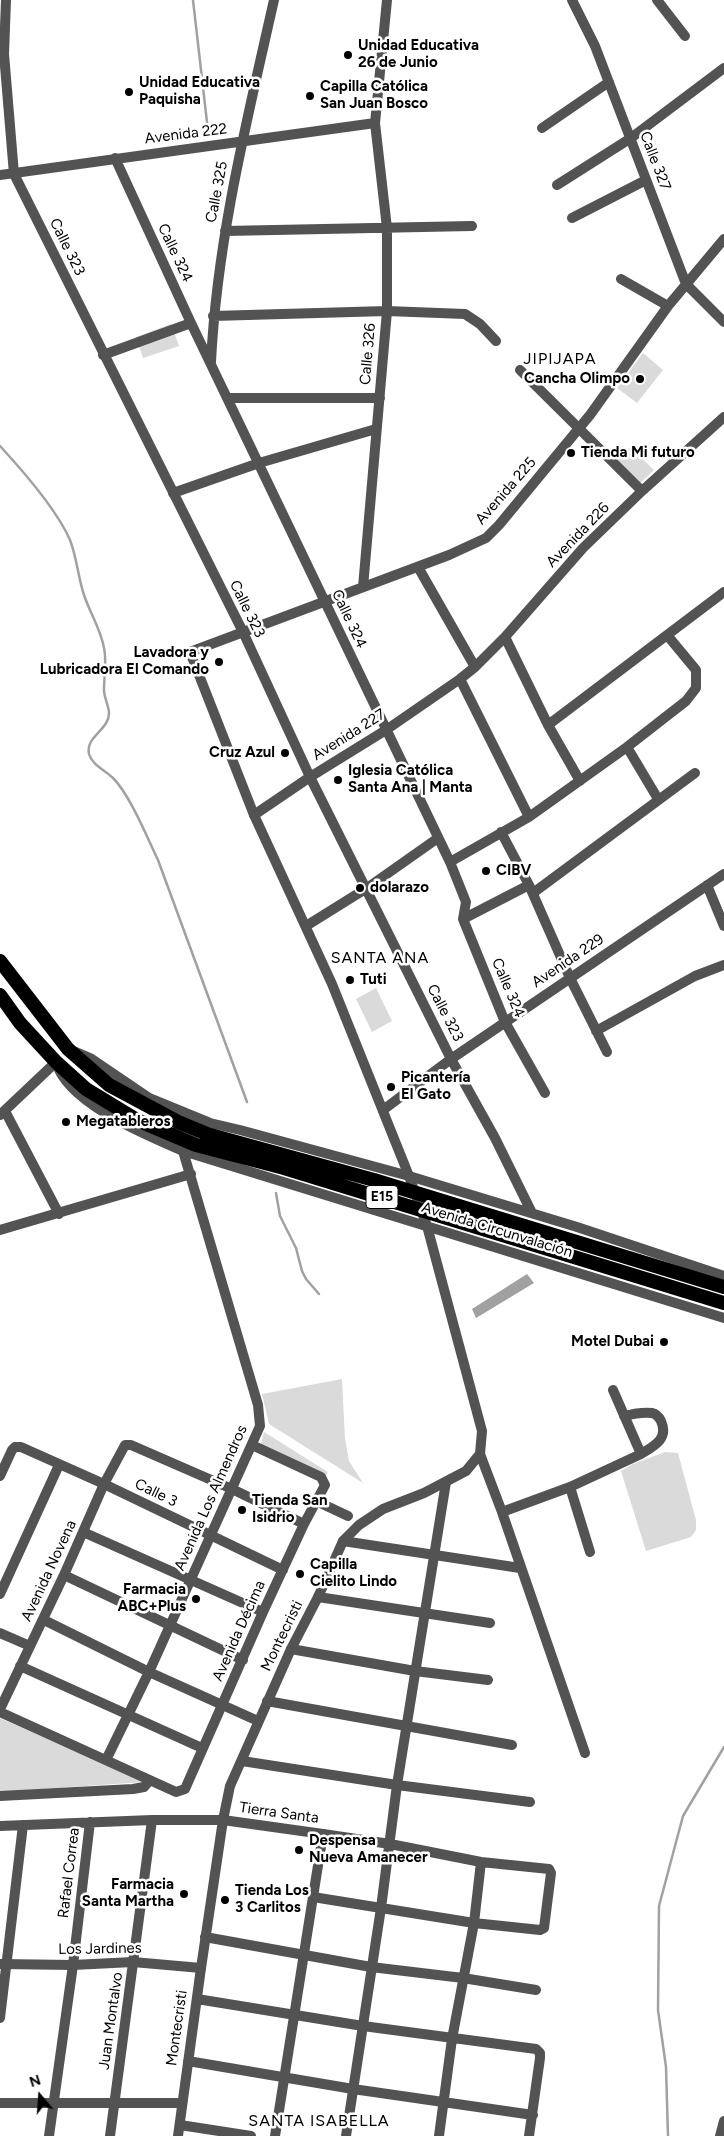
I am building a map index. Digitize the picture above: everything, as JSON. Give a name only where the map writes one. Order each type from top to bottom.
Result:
[{"type":"highway","name":"Avenida Circunvalación","points":[[0,961],[68,1049],[109,1085],[146,1107],[207,1134],[374,1180],[724,1287]]},
{"type":"highway","name":"Avenida Circunvalación","points":[[0,995],[20,1023],[56,1062],[86,1089],[137,1120],[196,1145],[293,1170],[724,1303]]},
{"type":"street","name":"Calle 323","points":[[6,0],[4,54],[14,174],[243,632],[310,777],[532,1214]]},
{"type":"street","name":"Calle 325","points":[[211,363],[213,316],[225,231],[242,142],[274,0]]},
{"type":"street","points":[[375,123],[388,0]]},
{"type":"street","name":"Calle 327","points":[[572,0],[595,46],[686,284],[724,322]]},
{"type":"street","points":[[657,0],[685,36]]},
{"type":"street","points":[[557,185],[631,138],[724,68]]},
{"type":"street","points":[[542,128],[609,82]]},
{"type":"street","name":"Avenida 222","points":[[0,175],[375,123]]},
{"type":"street","name":"Calle 326","points":[[363,587],[387,311],[387,228],[375,123]]},
{"type":"street","name":"Calle 324","points":[[115,158],[191,323],[450,862],[466,902],[463,919],[505,1022],[544,1093]]},
{"type":"street","points":[[572,218],[646,180]]},
{"type":"street","points":[[225,231],[472,226]]},
{"type":"street","name":"Avenida 225","points":[[254,815],[190,652],[449,556],[486,538],[499,526],[580,428],[668,306],[724,239]]},
{"type":"street","points":[[621,278],[668,306]]},
{"type":"street","points":[[213,316],[387,311],[465,314],[480,324],[496,341]]},
{"type":"street","points":[[103,355],[191,323]]},
{"type":"street","points":[[520,370],[642,491]]},
{"type":"street","points":[[227,398],[380,398]]},
{"type":"street","name":"Avenida 226","points":[[460,680],[505,637],[584,548],[642,491],[724,417]]},
{"type":"street","points":[[173,493],[259,463],[376,429]]},
{"type":"street","points":[[418,567],[475,667]]},
{"type":"street","points":[[548,725],[724,592]]},
{"type":"street","points":[[450,862],[528,817],[627,748],[686,702],[696,688],[696,670],[667,636]]},
{"type":"street","points":[[505,637],[548,725],[580,781]]},
{"type":"street","points":[[460,680],[528,817]]},
{"type":"street","name":"Avenida 227","points":[[254,815],[460,680]]},
{"type":"street","points":[[627,748],[658,799]]},
{"type":"street","points":[[463,919],[531,889],[614,834],[695,773]]},
{"type":"street","points":[[254,815],[332,984],[409,1176],[427,1226],[477,1408],[482,1431],[480,1454],[502,1512],[585,1753]]},
{"type":"street","points":[[501,832],[531,889],[570,978],[607,1052]]},
{"type":"street","points":[[306,926],[367,888],[438,838]]},
{"type":"street","name":"Avenida 229","points":[[383,1110],[505,1022],[724,874]]},
{"type":"street","points":[[707,885],[724,926]]},
{"type":"street","points":[[596,1031],[694,976],[724,965]]},
{"type":"street","name":"Avenida Circunvalación","points":[[68,1049],[90,1058],[149,1098],[210,1123],[409,1176],[724,1276]]},
{"type":"street","points":[[56,1062],[3,1113],[59,1214]]},
{"type":"street","name":"Avenida Circunvalación","points":[[56,1062],[59,1073],[68,1084],[98,1108],[144,1134],[184,1151],[724,1318]]},
{"type":"street","name":"Avenida Los Almendros","points":[[106,1760],[149,1672],[260,1426],[258,1405],[184,1151]]},
{"type":"street","points":[[0,1230],[191,1174]]},
{"type":"street","points":[[613,1390],[641,1454]]},
{"type":"street","points":[[502,1512],[570,1487],[641,1454],[658,1443],[662,1438],[662,1423],[658,1416],[652,1413],[624,1416]]},
{"type":"street","name":"Avenida Novena","points":[[0,1711],[4,1689],[20,1666],[44,1620],[104,1484],[125,1445],[131,1445],[232,1489]]},
{"type":"street","name":"Avenida Décima","points":[[149,1781],[176,1792],[185,1789],[263,1612],[304,1524],[325,1485],[320,1477],[252,1445]]},
{"type":"street","name":"Calle 3","points":[[0,1476],[15,1447],[21,1447],[104,1484],[283,1570]]},
{"type":"street","name":"Montecristi","points":[[178,2136],[223,1820],[230,1786],[258,1721],[343,1541],[359,1525],[383,1509],[446,1482],[466,1471],[480,1454]]},
{"type":"street","points":[[0,1594],[59,1465]]},
{"type":"street","points":[[346,2136],[381,1908],[397,1785],[446,1482]]},
{"type":"street","points":[[570,1487],[590,1552]]},
{"type":"street","points":[[232,1489],[304,1524]]},
{"type":"street","points":[[316,1501],[348,1516]]},
{"type":"street","points":[[83,1532],[263,1612]]},
{"type":"street","points":[[343,1541],[520,1568]]},
{"type":"street","points":[[64,1575],[243,1660]]},
{"type":"street","points":[[318,1597],[425,1612],[490,1624]]},
{"type":"street","points":[[44,1620],[149,1672],[258,1721]]},
{"type":"street","points":[[0,1632],[30,1646]]},
{"type":"street","points":[[291,1649],[415,1671],[488,1680]]},
{"type":"street","points":[[20,1666],[202,1748]]},
{"type":"street","points":[[267,1702],[407,1725],[512,1745]]},
{"type":"street","points":[[0,1711],[149,1781],[144,1787],[133,1789],[0,1796]]},
{"type":"street","points":[[242,1760],[397,1785],[530,1802]]},
{"type":"street","name":"Tierra Santa","points":[[0,1826],[152,1820],[223,1820],[390,1844],[481,1862],[551,1871],[542,1930],[474,1923]]},
{"type":"street","name":"Juan Montalvo","points":[[110,2136],[152,1820]]},
{"type":"street","name":"Rafael Correa","points":[[49,2136],[73,1965],[90,1822]]},
{"type":"street","points":[[0,2018],[3,1964],[23,1825]]},
{"type":"street","points":[[275,2136],[323,1834]]},
{"type":"street","points":[[438,2136],[452,2039],[474,1923],[481,1862]]},
{"type":"street","points":[[313,1897],[474,1923]]},
{"type":"street","points":[[205,1937],[371,1967],[463,1978],[536,1990]]},
{"type":"street","name":"Los Jardines","points":[[3,1964],[73,1965],[134,1962],[201,1968]]},
{"type":"street","points":[[196,2000],[294,2016],[536,2050],[540,2053],[529,2136]]},
{"type":"street","points":[[188,2061],[444,2103],[533,2114]]},
{"type":"street","points":[[0,2103],[182,2103]]},
{"type":"street","points":[[720,2136],[724,2121]]},
{"type":"street","points":[[180,2125],[251,2136]]},
{"type":"shaded area","points":[[171,324],[179,346],[143,358],[136,337]]},
{"type":"shaded area","name":"Cancha Olimpo","points":[[643,353],[663,370],[637,403],[617,388]]},
{"type":"shaded area","points":[[630,447],[654,470],[639,484],[616,460]]},
{"type":"shaded area","points":[[376,988],[392,1021],[372,1032],[356,999]]},
{"type":"shaded area","points":[[527,1274],[534,1283],[476,1318],[472,1309]]},
{"type":"shaded area","points":[[342,1379],[345,1439],[349,1461],[363,1483],[269,1424],[262,1394]]},
{"type":"shaded area","points":[[264,1432],[328,1472],[325,1478],[260,1447]]},
{"type":"shaded area","points":[[665,1452],[678,1453],[696,1520],[696,1530],[691,1537],[646,1551],[621,1471],[633,1464]]},
{"type":"shaded area","points":[[0,1718],[144,1782],[0,1792]]},
{"type":"waterway","points":[[193,0],[208,131]]},
{"type":"waterway","points":[[0,446],[29,479],[57,516],[70,540],[84,595],[103,641],[105,653],[104,690],[109,712],[106,724],[91,742],[89,754],[93,761],[113,778],[126,795],[158,860],[247,1102]]},
{"type":"waterway","points":[[276,1193],[280,1216],[296,1248],[302,1271],[306,1279],[319,1294]]},
{"type":"waterway","points":[[668,2136],[666,2067],[658,2010],[659,1906],[683,1816],[724,1747]]},
{"type":"place","name":"Unidad Educativa 26 de Junio","points":[[348,55]]},
{"type":"place","name":"Unidad Educativa Paquisha","points":[[129,92]]},
{"type":"place","name":"Capilla Católica San Juan Bosco","points":[[310,96]]},
{"type":"place","name":"Cancha Olimpo","points":[[640,379]]},
{"type":"place","name":"Tienda Mi futuro","points":[[571,453]]},
{"type":"place","name":"Lavadora y Lubricadora El Comando","points":[[219,662]]},
{"type":"place","name":"Cruz Azul","points":[[285,753]]},
{"type":"place","name":"Iglesia Católica Santa Ana | Manta","points":[[338,780]]},
{"type":"place","name":"CIBV","points":[[486,871]]},
{"type":"place","name":"dolarazo","points":[[360,888]]},
{"type":"place","name":"Tuti","points":[[350,980]]},
{"type":"place","name":"Picantería El Gato","points":[[391,1087]]},
{"type":"place","name":"Megatableros","points":[[66,1122]]},
{"type":"place","name":"Motel Dubai","points":[[664,1342]]},
{"type":"place","name":"Tienda San Isidrio","points":[[242,1510]]},
{"type":"place","name":"Capilla Cielito Lindo","points":[[300,1574]]},
{"type":"place","name":"Farmacia ABC+Plus","points":[[196,1599]]},
{"type":"place","name":"Despensa Nueva Amanecer","points":[[299,1850]]},
{"type":"place","name":"Farmacia Santa Martha","points":[[184,1894]]},
{"type":"place","name":"Tienda Los 3 Carlitos","points":[[225,1900]]},
{"type":"district","name":"JIPIJAPA","points":[[560,359]]},
{"type":"district","name":"SANTA ANA","points":[[380,958]]},
{"type":"district","name":"SANTA ISABELLA","points":[[319,2121]]}]
